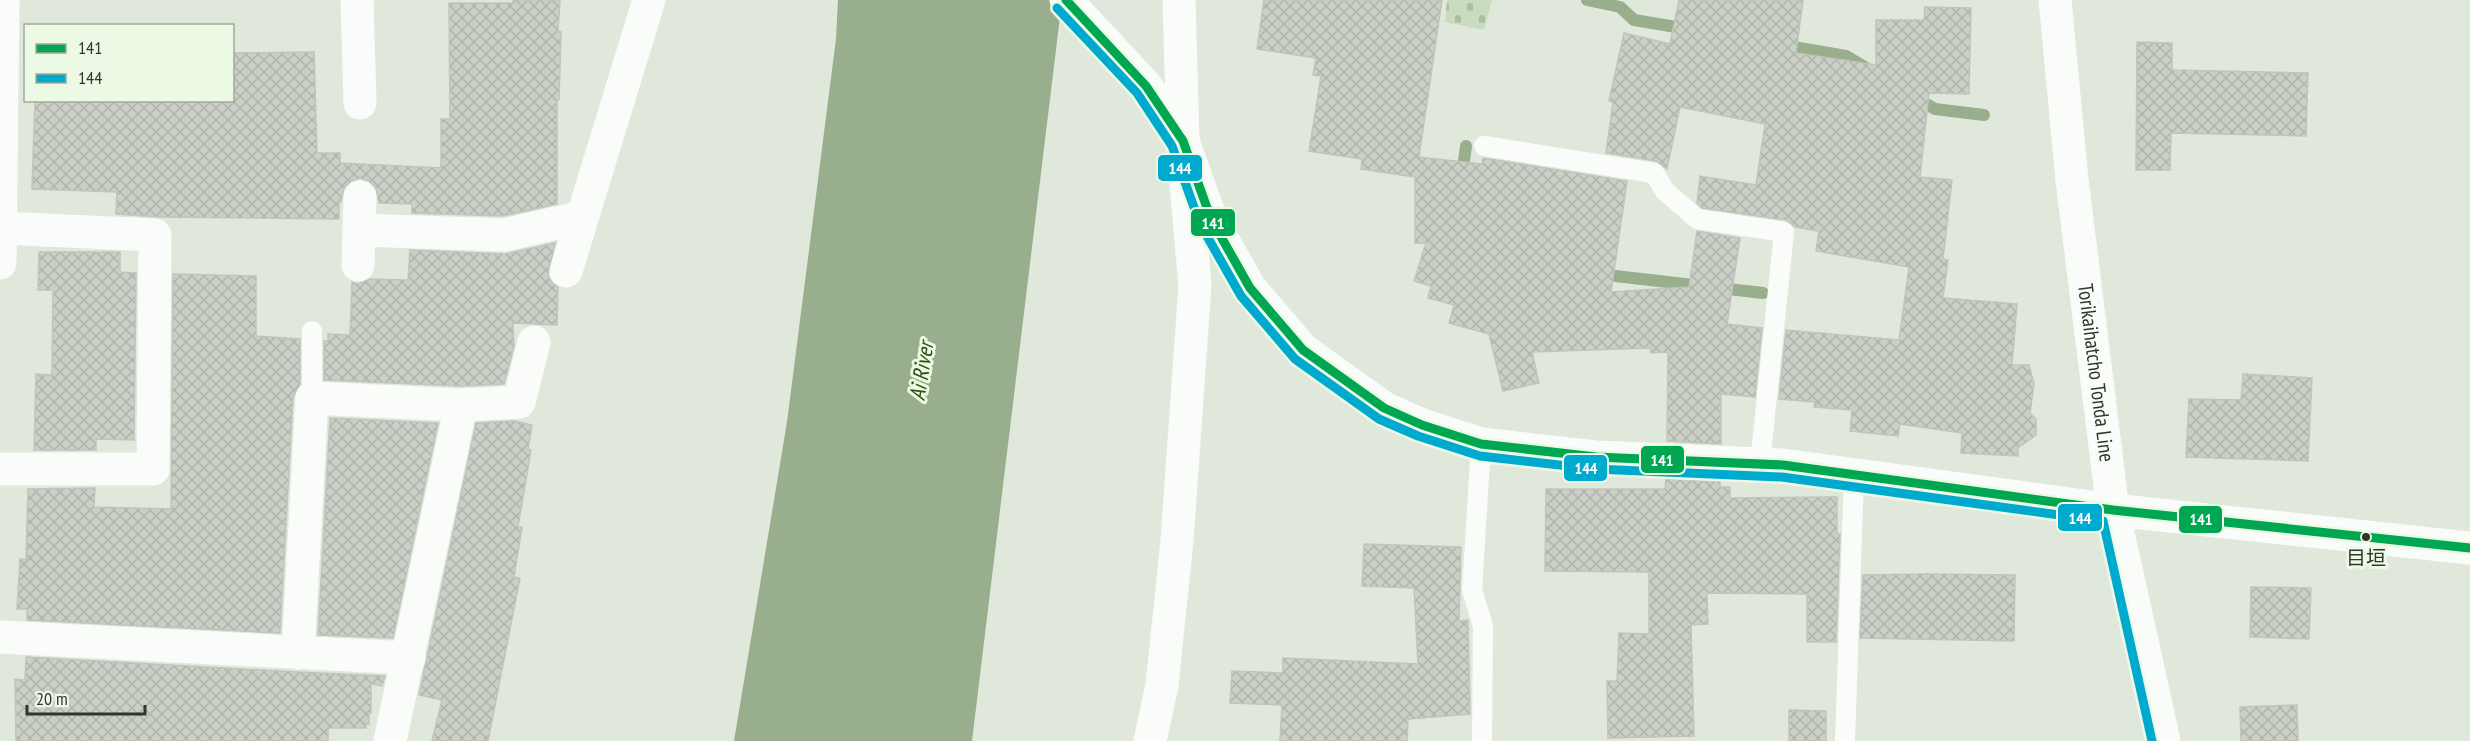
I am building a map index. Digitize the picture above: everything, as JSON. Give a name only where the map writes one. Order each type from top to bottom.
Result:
[{"type":"street","points":[[0,263],[0,228],[14,57],[3,0]]},
{"type":"street","points":[[357,0],[360,103]]},
{"type":"street","points":[[566,271],[649,0]]},
{"type":"street","points":[[1066,0],[1146,86],[1183,141],[1211,219],[1250,288],[1303,350],[1384,408],[1422,425],[1481,444],[1596,457],[1783,465],[2112,510],[2470,548]]},
{"type":"street","points":[[1150,741],[1162,685],[1177,541],[1195,285],[1183,141],[1179,0]]},
{"type":"street","name":"Torikaihatcho Tonda Line","points":[[2055,0],[2072,180],[2112,510],[2164,741]]},
{"type":"street","points":[[358,265],[360,197]]},
{"type":"street","points":[[359,230],[505,235],[582,217]]},
{"type":"street","points":[[0,228],[155,235],[153,469],[0,469]]},
{"type":"street","points":[[298,653],[312,398],[461,405],[519,402],[534,342]]},
{"type":"street","points":[[390,741],[461,405]]},
{"type":"street","points":[[0,637],[409,658]]},
{"type":"lane","points":[[1484,146],[1654,173],[1665,191],[1697,219],[1784,232],[1760,464]]},
{"type":"lane","points":[[312,331],[312,398]]},
{"type":"lane","points":[[1481,444],[1472,590],[1483,626],[1482,741]]},
{"type":"lane","points":[[1845,741],[1854,474]]},
{"type":"green space","points":[[1447,0],[1492,0],[1484,30],[1445,22]]},
{"type":"water","name":"Ai River","points":[[838,0],[1062,0],[972,741],[734,741],[787,422],[836,39]]},
{"type":"building","points":[[513,0],[560,0],[557,204],[503,216],[412,213],[412,204],[379,203],[376,188],[369,181],[360,178],[351,181],[344,188],[341,202],[339,201],[339,219],[160,217],[116,214],[117,192],[32,189],[35,102],[234,102],[234,53],[314,52],[317,153],[340,153],[340,163],[441,168],[441,119],[450,119],[449,3],[513,3]]},
{"type":"building","points":[[1264,0],[1442,0],[1419,157],[1482,164],[1483,158],[1627,181],[1611,292],[1689,287],[1697,231],[1740,238],[1727,324],[1762,328],[1755,397],[1721,394],[1721,444],[1667,441],[1668,352],[1651,353],[1650,348],[1532,352],[1539,383],[1503,391],[1489,334],[1449,323],[1454,305],[1428,298],[1431,286],[1414,281],[1426,243],[1415,243],[1415,177],[1361,169],[1362,159],[1309,151],[1321,76],[1313,75],[1316,58],[1257,49]]},
{"type":"building","points":[[1679,0],[1803,0],[1796,53],[1876,65],[1876,20],[1924,20],[1925,7],[1971,8],[1969,94],[1929,93],[1920,177],[1952,180],[1943,259],[1948,260],[1943,298],[2017,304],[2012,365],[2029,365],[2034,384],[2030,413],[2036,419],[2036,435],[2018,448],[2018,456],[1961,453],[1962,433],[1900,424],[1898,436],[1850,431],[1852,410],[1814,407],[1815,402],[1779,399],[1786,330],[1899,340],[1909,267],[1816,251],[1819,231],[1795,227],[1786,220],[1702,208],[1697,203],[1700,176],[1756,185],[1765,124],[1680,107],[1667,169],[1656,161],[1606,153],[1613,102],[1609,101],[1624,33],[1670,44]]},
{"type":"building","points":[[2137,42],[2172,43],[2172,70],[2308,73],[2306,136],[2171,133],[2170,170],[2136,170]]},
{"type":"building","points":[[555,243],[548,275],[552,283],[558,287],[557,325],[513,323],[514,346],[504,384],[461,386],[324,380],[324,341],[328,341],[328,334],[350,335],[352,282],[358,284],[370,279],[408,280],[410,250],[505,254]]},
{"type":"building","points":[[39,252],[120,252],[120,272],[136,273],[134,440],[96,439],[96,450],[34,450],[36,374],[52,375],[53,290],[38,290]]},
{"type":"building","points":[[173,274],[256,276],[256,336],[300,339],[300,384],[293,397],[280,633],[27,620],[27,609],[17,609],[20,559],[26,560],[28,489],[95,488],[94,507],[171,509]]},
{"type":"building","points":[[2243,374],[2312,378],[2308,461],[2186,457],[2189,399],[2241,400]]},
{"type":"building","points":[[330,418],[438,423],[393,638],[318,635]]},
{"type":"building","points":[[515,421],[532,425],[528,449],[531,450],[518,527],[522,527],[514,577],[520,578],[488,741],[432,741],[442,700],[419,695],[476,423]]},
{"type":"building","points":[[1666,479],[1720,481],[1720,487],[1730,487],[1730,498],[1837,497],[1837,534],[1840,534],[1836,642],[1807,642],[1807,594],[1707,593],[1708,624],[1691,625],[1694,736],[1608,738],[1607,681],[1617,681],[1619,633],[1649,634],[1649,572],[1545,571],[1546,489],[1665,489]]},
{"type":"building","points":[[1364,544],[1461,547],[1459,621],[1468,620],[1470,714],[1408,719],[1407,741],[1280,741],[1282,705],[1230,703],[1232,671],[1283,673],[1283,658],[1418,664],[1414,588],[1362,586]]},
{"type":"building","points":[[1863,575],[2015,575],[2014,641],[1860,638]]},
{"type":"building","points":[[2251,587],[2311,588],[2309,639],[2250,637]]},
{"type":"building","points":[[26,657],[385,676],[382,686],[371,684],[371,713],[369,713],[369,724],[366,724],[366,728],[328,728],[328,741],[16,741],[15,679],[25,680]]},
{"type":"building","points":[[2297,705],[2298,741],[2241,741],[2240,707]]},
{"type":"building","points":[[1789,710],[1826,711],[1826,741],[1789,741]]},
{"type":"waterway","points":[[1587,0],[1620,7],[1634,20],[1688,29]]},
{"type":"waterway","points":[[1782,45],[1846,56],[1871,71]]},
{"type":"waterway","points":[[1914,97],[1935,109],[1984,115]]},
{"type":"waterway","points":[[1462,176],[1466,146]]},
{"type":"waterway","points":[[1598,274],[1763,293]]},
{"type":"transit line","name":"141","points":[[1066,0],[1146,86],[1183,141],[1211,219],[1250,288],[1303,350],[1384,408],[1422,425],[1481,444],[1596,457],[1783,465],[2113,510],[2470,548]]},
{"type":"transit line","name":"144","points":[[1057,8],[1137,93],[1172,146],[1200,224],[1241,296],[1295,359],[1379,419],[1418,436],[1480,456],[1595,469],[1782,477],[2103,521],[2152,741]]},
{"type":"place","name":"目垣","points":[[2366,537]]}]
